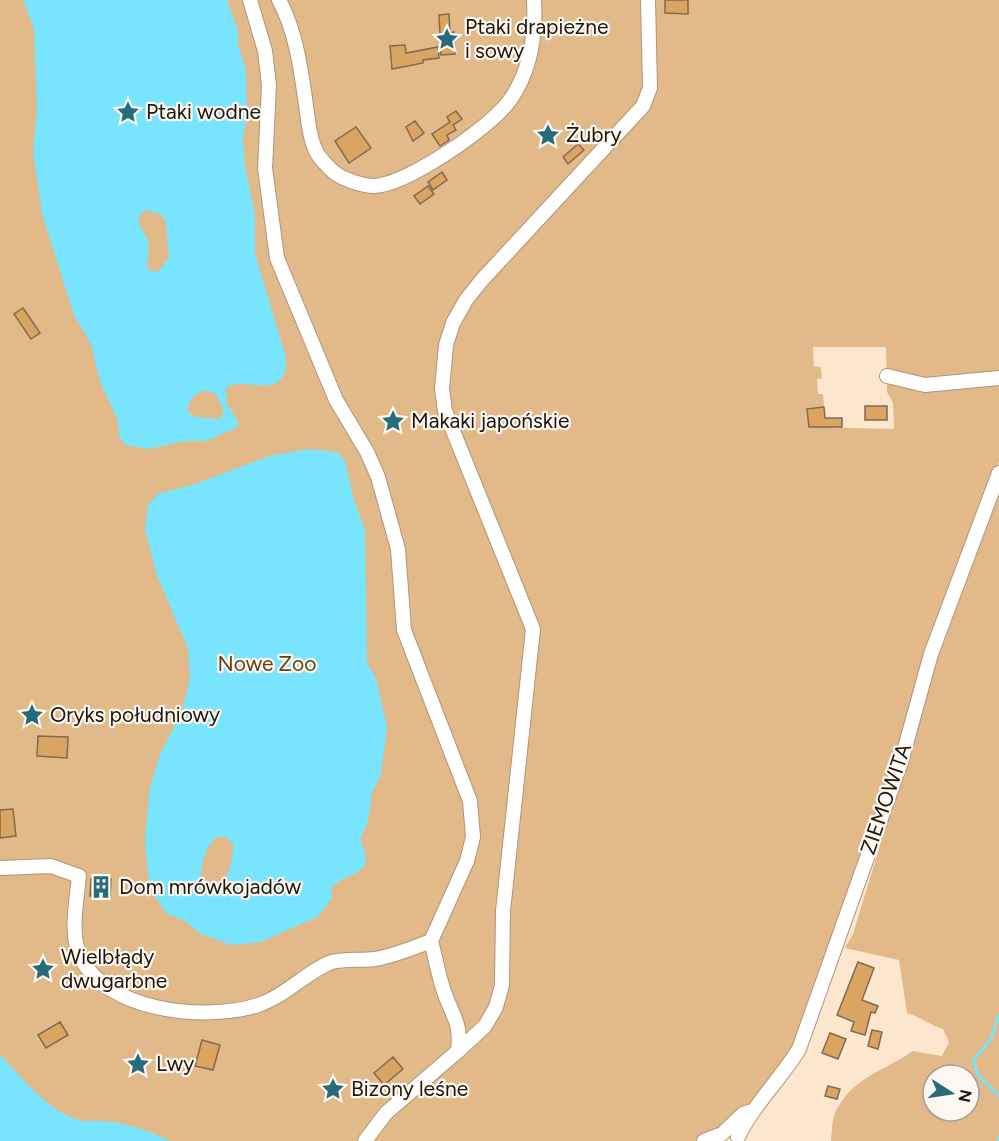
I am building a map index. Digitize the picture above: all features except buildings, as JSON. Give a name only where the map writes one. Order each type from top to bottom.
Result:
[{"type":"street","points":[[250,0],[265,51],[269,85],[265,168],[277,258],[336,400],[367,452],[378,477],[398,549],[404,630],[470,801],[473,837],[467,861],[431,941],[445,996],[457,1020],[460,1032],[458,1052]]},
{"type":"street","points":[[279,0],[287,15],[300,68],[316,152],[335,173],[373,186],[397,181],[449,150],[489,124],[511,99],[527,66],[536,30],[534,0]]},
{"type":"street","points":[[365,1141],[386,1113],[485,1026],[496,1007],[502,985],[503,911],[533,629],[445,411],[442,368],[453,323],[466,300],[644,106],[651,88],[648,0]]},
{"type":"street","points":[[887,376],[925,385],[999,378]]},
{"type":"street","name":"ZIEMOWITA","points":[[704,1141],[729,1137],[783,1077],[799,1049],[901,762],[931,654],[999,473]]},
{"type":"street","points":[[0,868],[51,866],[79,876],[76,934],[78,952],[85,966],[105,986],[129,999],[156,1007],[192,1011],[248,1007],[282,995],[330,962],[374,959],[400,953],[431,941]]},
{"type":"street","points":[[457,1020],[470,1026],[485,1026]]},
{"type":"green space","name":"Nowe Zoo","points":[[0,0],[999,0],[999,462],[977,518],[897,762],[796,1047],[757,1099],[721,1127],[698,1141],[0,1141]],"holes":[[[813,347],[886,347],[887,392],[893,403],[894,429],[809,427],[807,409],[824,407],[823,394],[818,394],[817,379],[822,378],[821,367],[814,366]]]},
{"type":"green space","points":[[999,485],[999,1141],[831,1141],[835,1112],[844,1098],[861,1081],[913,1051],[942,1056],[949,1042],[943,1029],[907,1013],[899,960],[845,948],[853,934],[961,580]]},
{"type":"water","points":[[23,0],[227,0],[238,30],[238,45],[246,70],[247,118],[243,136],[245,166],[255,214],[255,254],[286,357],[285,372],[280,380],[273,384],[243,384],[226,388],[227,404],[238,421],[238,427],[206,441],[184,441],[149,449],[125,445],[119,436],[118,421],[100,381],[91,344],[74,315],[42,214],[33,151],[37,110],[34,29]],"holes":[[[145,210],[161,214],[166,223],[169,257],[158,272],[151,271],[147,267],[148,241],[139,224]],[[204,390],[216,394],[224,410],[221,419],[195,417],[187,411],[191,398]]]},
{"type":"water","points":[[308,449],[337,452],[345,461],[354,500],[365,530],[367,663],[376,678],[387,727],[381,775],[372,792],[368,822],[360,839],[366,861],[363,867],[359,872],[345,878],[331,889],[332,898],[319,916],[261,942],[231,945],[199,933],[185,921],[167,914],[149,888],[145,841],[149,791],[160,754],[181,714],[190,679],[188,648],[157,576],[145,529],[148,505],[158,494],[195,484],[269,456]],"holes":[[[216,837],[225,837],[233,843],[231,864],[226,877],[211,889],[201,881],[204,858],[212,841]]]},
{"type":"water","points":[[0,1054],[37,1094],[59,1111],[83,1121],[128,1125],[170,1141],[0,1141]]},
{"type":"waterway","points":[[999,1015],[991,1039],[973,1060],[978,1075],[999,1096]]},
{"type":"place","name":"Ptaki drapieżne i sowy","points":[[447,39]]},
{"type":"place","name":"Ptaki wodne","points":[[128,112]]},
{"type":"place","name":"Żubry","points":[[548,135]]},
{"type":"place","name":"Makaki japońskie","points":[[393,421]]},
{"type":"place","name":"Oryks południowy","points":[[32,715]]},
{"type":"place","name":"Dom mrówkojadów","points":[[101,887]]},
{"type":"place","name":"Wielbłądy dwugarbne","points":[[43,969]]},
{"type":"place","name":"Lwy","points":[[138,1064]]},
{"type":"place","name":"Bizony leśne","points":[[333,1089]]}]
